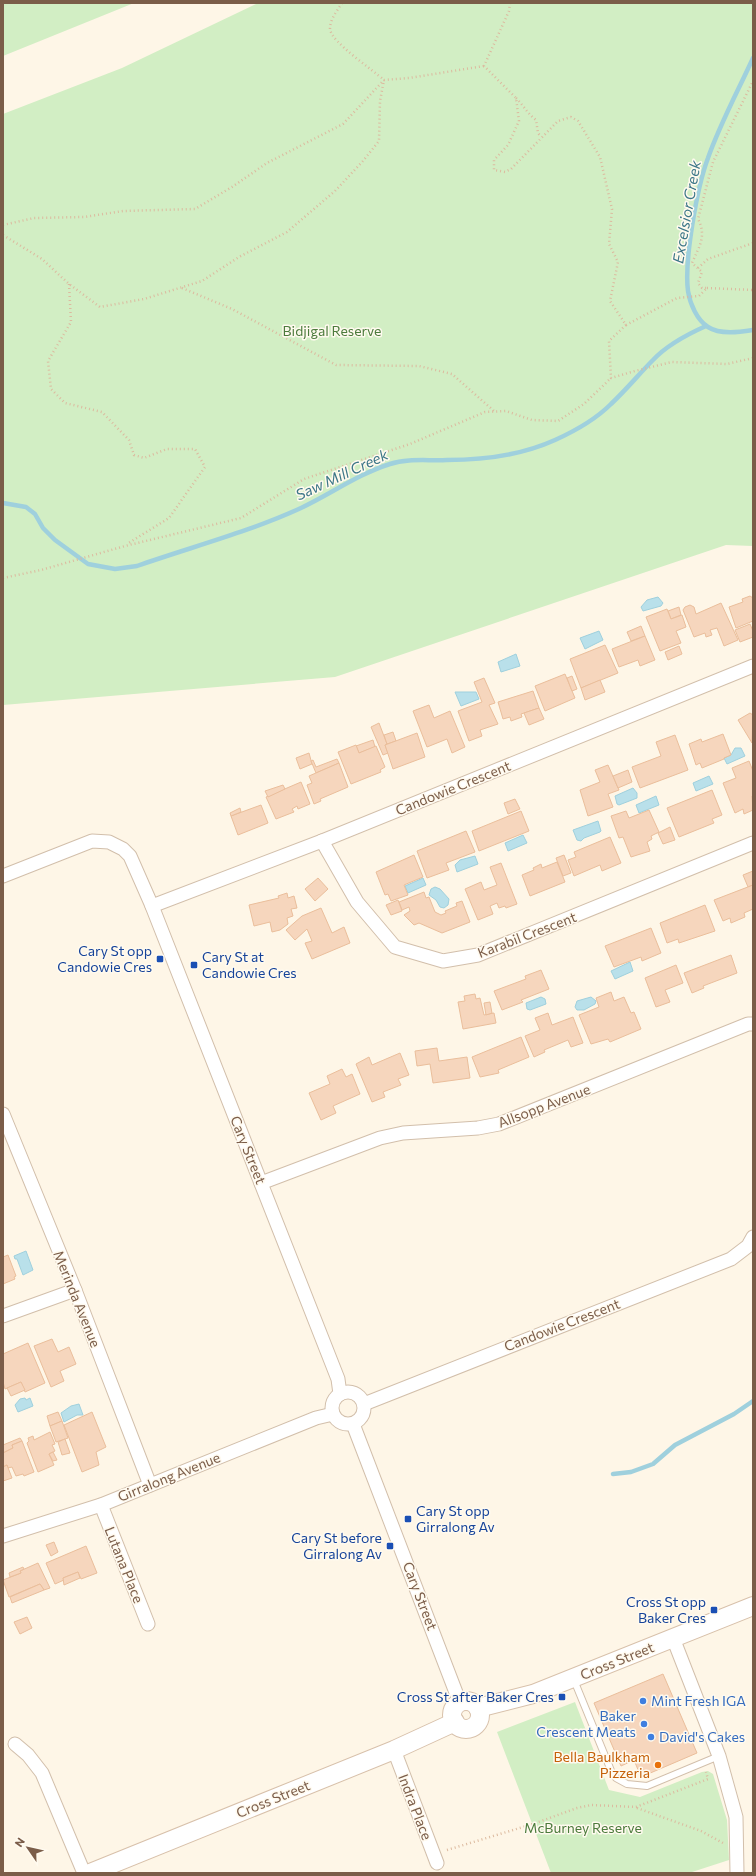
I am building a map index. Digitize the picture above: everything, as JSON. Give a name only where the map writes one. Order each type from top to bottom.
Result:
[{"type":"street","name":"Candowie Crescent","points":[[152,906],[322,841],[753,666]]},
{"type":"street","name":"Cary Street","points":[[3,876],[92,841],[109,842],[123,849],[130,856],[152,906],[338,1379],[340,1394]]},
{"type":"street","name":"Karabil Crescent","points":[[322,841],[357,902],[395,947],[443,961],[478,956],[753,843]]},
{"type":"street","name":"Allsopp Avenue","points":[[261,1183],[380,1138],[403,1133],[478,1128],[500,1124],[748,1024],[753,1024]]},
{"type":"street","name":"Merinda Avenue","points":[[3,1114],[150,1485]]},
{"type":"street","name":"Candowie Crescent","points":[[364,1404],[731,1259],[748,1246],[753,1237]]},
{"type":"street","points":[[3,1316],[74,1290]]},
{"type":"street","points":[[350,1392],[357,1395],[364,1404],[363,1415],[354,1424],[339,1422],[333,1414],[332,1407],[340,1394],[350,1392]]},
{"type":"street","name":"Girralong Avenue","points":[[3,1536],[101,1506],[316,1418],[333,1414]]},
{"type":"street","name":"Cary Street","points":[[354,1424],[460,1703]]},
{"type":"street","name":"Lutana Place","points":[[101,1506],[148,1624]]},
{"type":"street","name":"Cross Street","points":[[478,1708],[533,1694],[753,1606]]},
{"type":"street","points":[[673,1638],[719,1756],[736,1817],[736,1873]]},
{"type":"street","points":[[460,1703],[473,1703],[478,1708],[480,1718],[475,1726],[466,1729],[458,1726],[455,1722],[453,1713],[456,1705],[460,1703]]},
{"type":"street","name":"Cross Street","points":[[90,1873],[394,1750],[455,1722]]},
{"type":"street","points":[[15,1744],[28,1755],[42,1773],[84,1873]]},
{"type":"street","name":"Indra Place","points":[[394,1750],[435,1859]]},
{"type":"lane","points":[[573,1678],[612,1773],[616,1778],[627,1784],[647,1786],[719,1756]]},
{"type":"path","points":[[342,3],[331,22],[330,30],[341,47],[384,80],[409,78],[484,66]]},
{"type":"path","points":[[484,66],[509,11],[510,3]]},
{"type":"path","points":[[484,66],[525,107],[527,113],[536,120],[538,133],[541,137]]},
{"type":"path","points":[[3,225],[34,218],[84,217],[123,212],[195,209],[232,187],[267,163],[343,124],[384,80]]},
{"type":"path","points":[[3,235],[42,259],[69,284],[100,307],[144,299],[202,281],[240,257],[287,232],[335,191],[363,162],[379,141],[380,101],[384,80]]},
{"type":"path","points":[[753,81],[713,162],[698,219],[703,229],[700,245],[692,262],[702,272],[698,283],[702,288],[753,290]]},
{"type":"path","points":[[516,98],[519,121],[508,145],[494,160],[494,170],[505,172],[511,169],[558,121],[571,118],[578,121],[600,157],[612,209],[609,244],[618,262],[610,301],[626,325]]},
{"type":"path","points":[[698,268],[708,259],[753,243]]},
{"type":"path","points":[[69,284],[71,322],[48,361],[51,390],[65,403],[102,412],[129,440],[134,455],[144,458],[167,449],[195,450],[205,466],[169,518],[125,546]]},
{"type":"path","points":[[181,287],[232,309],[336,365],[419,366],[452,374],[494,411]]},
{"type":"path","points":[[611,378],[609,341],[626,325],[677,298],[699,296],[707,288]]},
{"type":"path","points":[[3,578],[41,570],[125,546],[241,518],[304,479],[410,444],[485,412],[506,411],[532,420],[558,421],[584,404],[611,378],[672,362],[727,364],[753,358]]},
{"type":"path","points":[[636,1807],[708,1779],[704,1763]]},
{"type":"path","points":[[435,1859],[577,1808],[591,1805],[636,1807],[701,1832],[724,1843]]},
{"type":"green space","points":[[3,3],[134,3],[3,56]]},
{"type":"green space","name":"Bidjigal Reserve","points":[[258,3],[753,3],[753,546],[726,545],[335,677],[3,705],[3,114],[122,68]]},
{"type":"green space","name":"McBurney Reserve","points":[[575,1702],[609,1790],[640,1797],[702,1772],[708,1771],[713,1774],[727,1820],[729,1860],[689,1873],[551,1873],[497,1732]]},
{"type":"water","points":[[658,597],[663,603],[661,606],[643,611],[641,607],[647,600]]},
{"type":"water","points":[[599,631],[603,640],[585,649],[580,638]]},
{"type":"water","points":[[516,654],[520,666],[501,672],[498,662]]},
{"type":"water","points":[[455,692],[476,692],[479,699],[461,706]]},
{"type":"water","points":[[735,748],[741,748],[745,756],[727,764],[724,758],[731,755]]},
{"type":"water","points":[[709,776],[713,784],[696,791],[693,783]]},
{"type":"water","points":[[633,788],[637,793],[637,798],[619,805],[617,804],[615,796]]},
{"type":"water","points":[[656,796],[659,805],[639,813],[636,805]]},
{"type":"water","points":[[598,821],[600,832],[584,838],[581,841],[577,840],[573,830]]},
{"type":"water","points":[[523,835],[527,843],[508,851],[505,843]]},
{"type":"water","points":[[475,856],[478,864],[457,872],[455,865],[460,860]]},
{"type":"water","points":[[423,878],[426,885],[408,893],[405,886]]},
{"type":"water","points":[[435,887],[440,889],[449,899],[448,905],[444,908],[440,907],[436,900],[429,895],[431,889]]},
{"type":"water","points":[[630,962],[633,971],[615,979],[611,971]]},
{"type":"water","points":[[541,997],[545,999],[546,1004],[530,1010],[527,1009],[526,1003]]},
{"type":"water","points":[[591,997],[596,1001],[595,1004],[584,1010],[577,1010],[575,1007],[577,1001]]},
{"type":"water","points":[[26,1251],[33,1270],[23,1275],[17,1259],[15,1259],[14,1256]]},
{"type":"water","points":[[25,1398],[26,1400],[30,1398],[33,1406],[18,1412],[15,1405],[20,1399]]},
{"type":"water","points":[[79,1404],[83,1415],[77,1415],[64,1422],[61,1413],[71,1406]]},
{"type":"building","points":[[750,596],[753,598],[753,621],[736,628],[729,607],[743,602],[742,599]]},
{"type":"building","points":[[721,603],[738,640],[724,646],[717,628],[710,630],[712,635],[706,637],[705,633],[694,637],[683,610],[685,607],[690,605],[694,607],[696,614]]},
{"type":"building","points":[[679,607],[681,615],[671,619],[668,611]]},
{"type":"building","points":[[667,609],[671,619],[682,615],[686,627],[676,631],[681,643],[660,651],[646,617]]},
{"type":"building","points":[[750,624],[753,631],[753,637],[740,642],[735,630]]},
{"type":"building","points":[[641,626],[645,636],[631,641],[627,632]]},
{"type":"building","points":[[645,636],[655,660],[640,666],[638,660],[619,667],[612,649]]},
{"type":"building","points":[[605,645],[618,673],[581,688],[570,659]]},
{"type":"building","points":[[679,646],[682,654],[668,660],[665,652]]},
{"type":"building","points":[[565,674],[575,698],[545,711],[535,686]]},
{"type":"building","points":[[572,676],[577,689],[572,691],[567,678]]},
{"type":"building","points":[[484,678],[495,703],[489,705],[498,724],[480,730],[482,736],[469,741],[458,711],[482,702],[474,682]]},
{"type":"building","points":[[600,680],[605,692],[585,700],[581,688]]},
{"type":"building","points":[[533,691],[539,708],[521,714],[522,717],[511,721],[510,717],[503,719],[498,702]]},
{"type":"building","points":[[429,705],[434,718],[450,711],[465,747],[452,753],[447,739],[427,747],[413,711]]},
{"type":"building","points":[[539,708],[544,719],[529,725],[524,713]]},
{"type":"building","points":[[750,713],[753,715],[752,743],[738,720]]},
{"type":"building","points":[[379,723],[387,744],[385,745],[388,753],[383,755],[371,727]]},
{"type":"building","points":[[393,732],[396,741],[387,744],[384,735]]},
{"type":"building","points":[[417,733],[425,757],[393,769],[385,745]]},
{"type":"building","points":[[723,734],[731,755],[702,768],[700,763],[696,765],[689,744],[701,739],[702,742]]},
{"type":"building","points":[[675,735],[688,770],[640,788],[632,767],[661,756],[656,742]]},
{"type":"building","points":[[373,740],[375,747],[359,753],[356,746]]},
{"type":"building","points":[[356,745],[359,753],[376,746],[385,767],[380,770],[381,772],[351,784],[338,752]]},
{"type":"building","points":[[309,753],[312,764],[300,769],[296,758]]},
{"type":"building","points":[[337,759],[339,763],[316,773],[311,761],[313,760],[316,767]]},
{"type":"building","points":[[749,761],[753,771],[753,810],[744,814],[743,809],[735,813],[723,783],[736,778],[732,768]]},
{"type":"building","points":[[339,763],[348,787],[320,799],[321,801],[314,804],[307,785],[312,783],[309,776]]},
{"type":"building","points":[[608,765],[619,790],[608,794],[613,807],[588,816],[580,790],[600,782],[595,770]]},
{"type":"building","points":[[628,770],[632,782],[618,788],[613,776]]},
{"type":"building","points":[[301,782],[310,804],[298,809],[297,806],[292,809],[294,812],[276,819],[266,797]]},
{"type":"building","points":[[283,785],[285,789],[268,797],[265,791]]},
{"type":"building","points":[[712,790],[722,815],[712,819],[714,823],[679,837],[667,808]]},
{"type":"building","points":[[515,799],[520,809],[508,814],[504,803]]},
{"type":"building","points":[[261,805],[268,823],[238,835],[231,816]]},
{"type":"building","points":[[240,808],[241,812],[231,816],[230,813]]},
{"type":"building","points":[[649,810],[659,832],[651,836],[652,839],[647,842],[650,851],[631,857],[623,837],[619,838],[611,816],[626,811],[629,818]]},
{"type":"building","points":[[521,811],[529,831],[479,851],[472,831]]},
{"type":"building","points":[[670,827],[675,840],[663,844],[658,833]]},
{"type":"building","points":[[466,831],[475,852],[446,863],[449,870],[427,878],[417,851]]},
{"type":"building","points":[[610,837],[621,863],[602,871],[600,865],[574,876],[568,860],[576,857],[574,852]]},
{"type":"building","points":[[414,855],[423,877],[404,885],[408,895],[391,901],[388,894],[385,895],[376,872]]},
{"type":"building","points":[[564,855],[571,873],[563,876],[556,858]]},
{"type":"building","points":[[557,862],[565,882],[530,896],[522,875],[534,870],[533,868],[541,864],[542,868]]},
{"type":"building","points":[[501,863],[517,904],[506,908],[505,906],[499,908],[497,903],[490,906],[493,914],[478,920],[465,889],[481,882],[484,890],[497,885],[490,867]]},
{"type":"building","points":[[753,871],[753,885],[748,887],[743,875]]},
{"type":"building","points":[[318,878],[328,889],[315,901],[305,889]]},
{"type":"building","points":[[753,885],[753,909],[744,913],[745,917],[731,923],[730,918],[723,921],[714,900]]},
{"type":"building","points":[[424,892],[426,898],[429,897],[435,912],[441,915],[446,913],[445,911],[457,906],[456,903],[462,901],[470,922],[442,933],[419,923],[414,925],[404,915],[410,911],[409,907],[402,910],[399,902]]},
{"type":"building","points":[[287,893],[288,898],[294,896],[297,908],[291,909],[293,916],[287,918],[288,924],[280,930],[272,932],[270,922],[254,926],[249,905],[279,898],[278,896]]},
{"type":"building","points":[[398,900],[402,911],[391,915],[386,905]]},
{"type":"building","points":[[705,905],[715,931],[679,943],[678,939],[667,943],[660,923]]},
{"type":"building","points":[[321,908],[332,933],[344,927],[350,943],[312,959],[305,943],[312,941],[307,929],[295,940],[286,930],[302,916]]},
{"type":"building","points":[[651,928],[661,953],[642,961],[641,957],[614,967],[605,946]]},
{"type":"building","points":[[731,955],[737,973],[703,986],[704,988],[692,993],[684,973]]},
{"type":"building","points":[[676,965],[683,983],[665,990],[670,1002],[656,1007],[645,978]]},
{"type":"building","points":[[541,970],[549,989],[521,1000],[523,1002],[502,1010],[494,991],[526,979],[525,976]]},
{"type":"building","points":[[611,992],[614,1001],[624,997],[631,1013],[634,1012],[641,1029],[610,1042],[608,1039],[591,1044],[579,1015],[599,1007],[596,998]]},
{"type":"building","points":[[475,994],[476,999],[480,998],[484,1015],[494,1013],[496,1023],[463,1029],[458,1002],[465,1001],[464,996]]},
{"type":"building","points":[[490,1002],[492,1013],[486,1015],[484,1003]]},
{"type":"building","points":[[548,1013],[552,1025],[573,1017],[583,1043],[571,1047],[568,1040],[544,1050],[545,1052],[534,1057],[525,1036],[540,1030],[535,1018]]},
{"type":"building","points":[[521,1037],[529,1057],[498,1070],[499,1073],[480,1077],[472,1057]]},
{"type":"building","points":[[437,1048],[439,1061],[467,1057],[470,1078],[433,1083],[430,1064],[417,1066],[415,1051]]},
{"type":"building","points":[[400,1053],[409,1075],[398,1079],[401,1085],[383,1092],[385,1097],[372,1102],[356,1064],[369,1057],[372,1065]]},
{"type":"building","points":[[342,1069],[346,1077],[352,1074],[360,1094],[333,1106],[336,1113],[321,1120],[309,1093],[330,1084],[327,1076]]},
{"type":"building","points":[[8,1255],[16,1276],[14,1277],[15,1279],[3,1284],[3,1257]]},
{"type":"building","points":[[52,1339],[58,1352],[69,1347],[76,1364],[60,1371],[64,1381],[51,1387],[34,1346]]},
{"type":"building","points":[[28,1343],[45,1383],[25,1392],[21,1382],[5,1389],[3,1382],[3,1354]]},
{"type":"building","points":[[21,1382],[25,1390],[11,1396],[7,1388]]},
{"type":"building","points":[[58,1412],[62,1421],[50,1426],[47,1416]]},
{"type":"building","points":[[92,1412],[106,1447],[96,1452],[99,1465],[82,1472],[64,1425]]},
{"type":"building","points":[[62,1421],[68,1438],[56,1442],[50,1426]]},
{"type":"building","points":[[50,1432],[55,1444],[52,1445],[55,1451],[49,1454],[54,1465],[38,1472],[27,1443],[29,1441],[28,1438],[33,1436],[34,1440]]},
{"type":"building","points":[[20,1438],[22,1441],[12,1445],[13,1448],[3,1453],[3,1445]]},
{"type":"building","points":[[65,1439],[70,1453],[62,1455],[58,1442]]},
{"type":"building","points":[[22,1441],[34,1472],[24,1476],[23,1474],[16,1476],[12,1467],[8,1468],[7,1465],[3,1467],[3,1453],[13,1448],[12,1445]]},
{"type":"building","points":[[53,1452],[57,1460],[53,1461],[49,1454]]},
{"type":"building","points":[[7,1465],[12,1478],[3,1481],[3,1467]]},
{"type":"building","points":[[54,1542],[58,1552],[51,1556],[46,1545]]},
{"type":"building","points":[[86,1546],[97,1573],[81,1579],[78,1572],[63,1578],[64,1580],[55,1584],[46,1563]]},
{"type":"building","points":[[38,1563],[50,1588],[44,1590],[40,1584],[9,1597],[3,1580],[21,1573],[20,1571]]},
{"type":"building","points":[[23,1567],[24,1569],[20,1571],[21,1573],[10,1577],[9,1573]]},
{"type":"building","points":[[78,1572],[80,1578],[64,1585],[63,1578]]},
{"type":"building","points":[[40,1584],[44,1590],[12,1603],[10,1597]]},
{"type":"building","points":[[27,1617],[32,1628],[20,1634],[14,1622]]},
{"type":"building","points":[[663,1674],[697,1753],[641,1777],[634,1760],[621,1766],[594,1703]]},
{"type":"waterway","name":"Excelsior Creek","points":[[753,58],[718,133],[704,171],[692,224],[687,278],[690,301],[697,316],[704,324],[713,330],[724,332],[753,330]]},
{"type":"waterway","name":"Saw Mill Creek","points":[[3,503],[26,507],[35,514],[43,528],[55,540],[88,564],[115,569],[137,566],[281,517],[367,473],[390,464],[411,460],[461,460],[502,456],[555,440],[570,433],[599,415],[665,349],[685,336],[706,326]]},
{"type":"waterway","points":[[613,1474],[631,1472],[653,1464],[675,1445],[734,1414],[753,1401]]},
{"type":"place","name":"Cary St opp Candowie Cres","points":[[160,959]]},
{"type":"place","name":"Cary St at Candowie Cres","points":[[194,965]]},
{"type":"place","name":"Cary St opp Girralong Av","points":[[408,1519]]},
{"type":"place","name":"Cary St before Girralong Av","points":[[390,1546]]},
{"type":"place","name":"Cross St opp Baker Cres","points":[[714,1610]]},
{"type":"place","name":"Cross St after Baker Cres","points":[[562,1697]]},
{"type":"place","name":"Mint Fresh IGA","points":[[643,1701]]},
{"type":"place","name":"Baker Crescent Meats","points":[[644,1724]]},
{"type":"place","name":"David's Cakes","points":[[651,1737]]},
{"type":"place","name":"Bella Baulkham Pizzeria","points":[[658,1765]]}]
